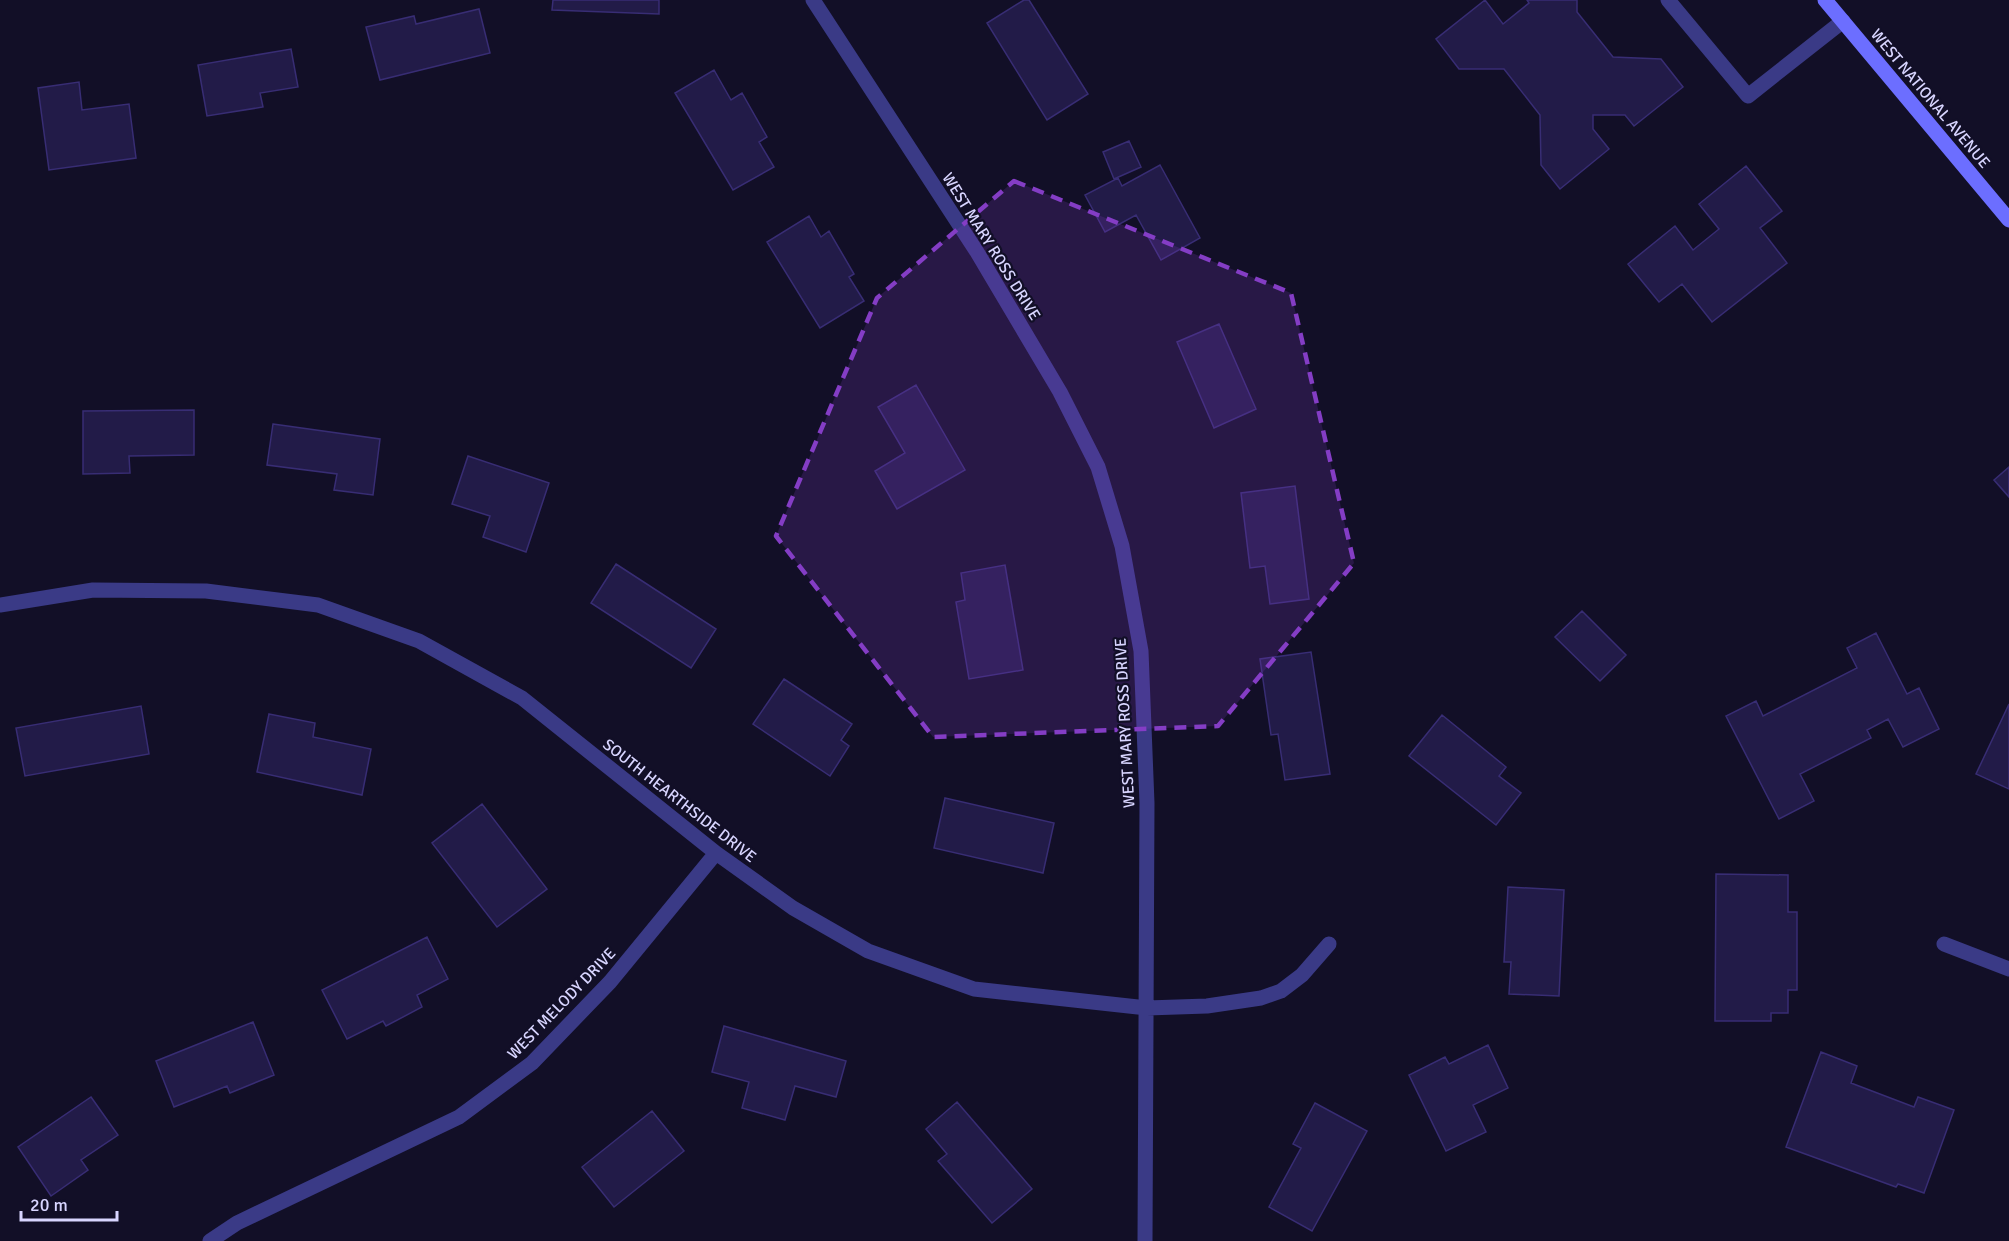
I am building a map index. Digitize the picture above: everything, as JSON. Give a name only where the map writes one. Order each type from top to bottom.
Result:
[{"type":"main road","name":"WEST NATIONAL AVENUE","points":[[1825,0],[2009,219]]},
{"type":"street","name":"WEST MARY ROSS DRIVE","points":[[813,0],[977,252],[1059,392],[1098,467],[1122,546],[1141,651],[1147,803],[1145,1241]]},
{"type":"street","points":[[1668,0],[1748,96],[1843,21]]},
{"type":"street","name":"SOUTH HEARTHSIDE DRIVE","points":[[0,605],[105,590],[206,591],[318,606],[418,641],[522,698],[716,853],[794,908],[868,951],[974,989],[1147,1008],[1207,1006],[1262,998],[1281,991],[1302,975],[1329,944]]},
{"type":"street","name":"WEST MELODY DRIVE","points":[[210,1241],[237,1223],[459,1117],[532,1063],[610,982],[716,853]]},
{"type":"street","points":[[1944,944],[2009,969]]},
{"type":"highlighted area","points":[[1014,181],[1291,293],[1354,563],[1218,726],[933,737],[776,536],[877,298]]},
{"type":"building","points":[[553,0],[659,0],[659,14],[552,10]]},
{"type":"building","points":[[1024,0],[1029,0],[1088,94],[1047,120],[987,23]]},
{"type":"building","points":[[1485,0],[1503,24],[1529,3],[1527,0],[1577,0],[1577,12],[1613,57],[1661,59],[1683,87],[1634,126],[1625,115],[1593,115],[1593,129],[1609,149],[1560,189],[1541,165],[1540,115],[1504,69],[1459,69],[1436,39]]},
{"type":"building","points":[[479,9],[490,53],[380,80],[366,27],[414,16],[416,24]]},
{"type":"building","points":[[291,49],[298,87],[260,93],[263,107],[207,116],[198,65]]},
{"type":"building","points":[[714,70],[731,100],[742,93],[767,137],[759,142],[774,167],[733,190],[675,93]]},
{"type":"building","points":[[79,82],[82,110],[129,104],[136,158],[49,170],[38,88]]},
{"type":"building","points":[[1129,141],[1141,167],[1114,179],[1103,152]]},
{"type":"building","points":[[1160,165],[1200,238],[1161,260],[1136,215],[1105,232],[1085,195],[1118,178],[1122,186]]},
{"type":"building","points":[[1746,166],[1782,211],[1760,228],[1787,263],[1712,322],[1682,284],[1659,302],[1628,264],[1675,226],[1693,250],[1719,229],[1699,204]]},
{"type":"building","points":[[809,216],[821,237],[829,231],[854,274],[849,277],[864,301],[820,328],[767,242]]},
{"type":"building","points":[[1219,324],[1256,409],[1214,428],[1177,342]]},
{"type":"building","points":[[916,385],[965,470],[897,509],[875,471],[905,453],[878,407]]},
{"type":"building","points":[[194,410],[194,455],[129,456],[130,473],[83,474],[83,411]]},
{"type":"building","points":[[273,424],[380,439],[373,495],[334,490],[337,474],[267,465]]},
{"type":"building","points":[[468,456],[549,483],[526,552],[483,537],[490,516],[452,504]]},
{"type":"building","points":[[2009,467],[2009,497],[1994,480]]},
{"type":"building","points":[[1295,486],[1309,599],[1270,604],[1265,566],[1250,568],[1241,493]]},
{"type":"building","points":[[616,564],[716,629],[691,668],[591,603]]},
{"type":"building","points":[[1005,565],[1023,670],[969,679],[956,602],[965,600],[961,573]]},
{"type":"building","points":[[1582,611],[1626,655],[1600,681],[1555,637]]},
{"type":"building","points":[[1876,633],[1907,694],[1919,688],[1939,729],[1903,747],[1888,719],[1867,730],[1871,738],[1800,774],[1814,801],[1779,819],[1726,716],[1756,701],[1763,716],[1857,668],[1847,648]]},
{"type":"building","points":[[1311,652],[1330,774],[1285,780],[1278,734],[1271,735],[1260,659]]},
{"type":"building","points":[[784,679],[852,724],[841,740],[849,746],[830,776],[753,724]]},
{"type":"building","points":[[2009,704],[2009,789],[1976,774]]},
{"type":"building","points":[[141,706],[149,754],[25,776],[16,728]]},
{"type":"building","points":[[269,714],[315,723],[313,737],[371,749],[362,795],[257,772]]},
{"type":"building","points":[[1442,715],[1506,767],[1499,776],[1521,793],[1496,825],[1409,756]]},
{"type":"building","points":[[945,798],[1054,823],[1043,873],[934,848]]},
{"type":"building","points":[[482,804],[547,889],[497,927],[432,843]]},
{"type":"building","points":[[1716,874],[1788,875],[1788,912],[1797,912],[1797,990],[1788,990],[1788,1013],[1771,1013],[1771,1021],[1715,1021]]},
{"type":"building","points":[[1508,887],[1564,890],[1559,996],[1509,994],[1511,962],[1504,962]]},
{"type":"building","points":[[427,937],[448,979],[417,995],[422,1007],[386,1026],[383,1021],[347,1039],[322,990]]},
{"type":"building","points":[[253,1022],[274,1075],[230,1093],[227,1086],[174,1107],[156,1061]]},
{"type":"building","points":[[724,1026],[846,1061],[836,1097],[795,1086],[785,1120],[742,1108],[749,1082],[712,1072]]},
{"type":"building","points":[[1488,1045],[1508,1088],[1473,1105],[1486,1132],[1446,1151],[1409,1075],[1445,1057],[1449,1064]]},
{"type":"building","points":[[1821,1052],[1857,1066],[1851,1083],[1914,1107],[1918,1097],[1954,1110],[1924,1193],[1898,1184],[1896,1187],[1786,1147]]},
{"type":"building","points":[[91,1097],[118,1135],[81,1160],[88,1170],[51,1196],[18,1147]]},
{"type":"building","points":[[957,1102],[1032,1189],[992,1223],[938,1161],[947,1154],[926,1129]]},
{"type":"building","points":[[1315,1103],[1367,1131],[1312,1231],[1269,1207],[1301,1148],[1293,1144]]},
{"type":"building","points":[[652,1111],[684,1151],[614,1207],[582,1167]]}]
